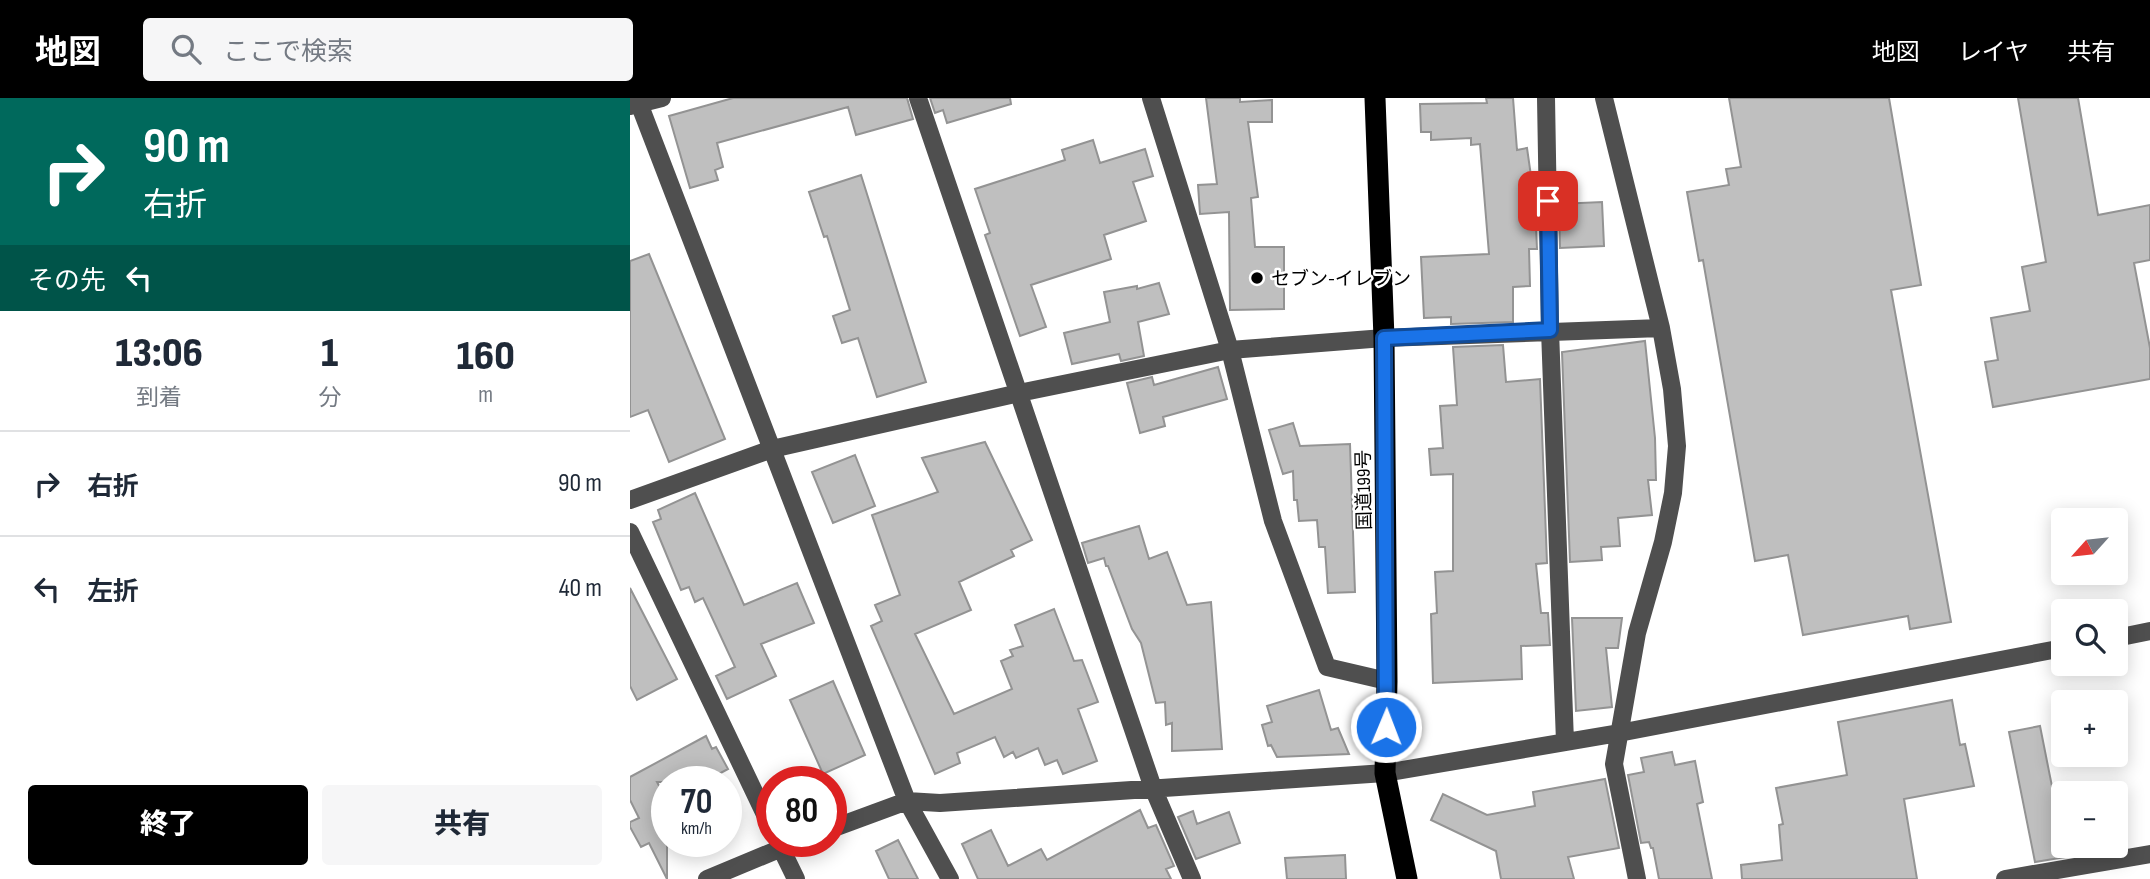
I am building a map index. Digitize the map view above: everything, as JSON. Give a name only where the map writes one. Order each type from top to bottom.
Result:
[{"type":"highway","name":"国道199号","points":[[1375,98],[1384,338],[1387,681],[1385,773],[1407,879]]},
{"type":"street","points":[[662,98],[636,103],[906,801],[950,879]]},
{"type":"street","points":[[918,98],[1153,788],[1192,879]]},
{"type":"street","points":[[1151,98],[1230,350],[1273,521],[1327,667],[1387,681]]},
{"type":"street","points":[[1546,98],[1550,330],[1565,742]]},
{"type":"street","points":[[1604,98],[1661,328],[1672,388],[1677,446],[1673,494],[1663,542],[1637,633],[1614,765],[1637,879]]},
{"type":"street","points":[[630,500],[772,449],[1019,393],[1230,350],[1384,338],[1661,328]]},
{"type":"street","points":[[630,532],[756,796]]},
{"type":"street","points":[[2128,636],[2150,631]]},
{"type":"street","points":[[847,823],[906,801],[940,803],[1385,773],[1619,733],[2051,650]]},
{"type":"street","points":[[2004,879],[2100,872],[2150,854]]},
{"type":"street","points":[[707,879],[756,857]]},
{"type":"street","points":[[789,857],[796,879]]},
{"type":"building","points":[[733,98],[907,98],[913,119],[856,135],[848,107],[717,143],[723,167],[715,170],[718,180],[690,188],[669,116]]},
{"type":"building","points":[[930,98],[1010,98],[1011,104],[947,123],[943,110],[935,113]]},
{"type":"building","points":[[1206,98],[1240,98],[1240,102],[1272,100],[1272,122],[1248,122],[1258,197],[1251,198],[1255,247],[1284,247],[1284,309],[1230,310],[1229,212],[1200,214],[1198,185],[1217,184]]},
{"type":"building","points":[[1486,98],[1513,98],[1517,150],[1527,148],[1534,183],[1537,249],[1529,249],[1530,286],[1513,287],[1513,322],[1451,324],[1451,317],[1424,318],[1421,257],[1489,254],[1480,144],[1471,145],[1471,138],[1431,140],[1431,132],[1421,132],[1420,104],[1487,103]]},
{"type":"building","points":[[1729,98],[1889,98],[1921,285],[1891,290],[1951,622],[1910,629],[1908,616],[1803,635],[1788,555],[1755,561],[1703,260],[1699,261],[1687,192],[1729,185],[1726,169],[1741,167]]},
{"type":"building","points":[[2018,98],[2078,98],[2098,215],[2150,205],[2150,260],[2134,263],[2150,348],[2150,379],[1993,407],[1985,362],[1998,360],[1991,318],[2030,311],[2022,267],[2046,262]]},
{"type":"building","points":[[1093,140],[1100,163],[1145,149],[1153,176],[1133,182],[1146,221],[1104,235],[1111,259],[1031,285],[1046,327],[1020,336],[985,235],[990,233],[975,189],[1065,160],[1062,150]]},
{"type":"building","points":[[861,175],[926,382],[877,397],[858,338],[842,343],[833,316],[850,310],[827,236],[824,237],[809,192]]},
{"type":"building","points":[[1602,202],[1604,246],[1560,248],[1559,204]]},
{"type":"building","points":[[649,254],[725,439],[669,462],[648,410],[630,417],[630,261]]},
{"type":"building","points":[[1159,283],[1169,314],[1138,322],[1144,356],[1121,361],[1119,354],[1072,364],[1064,333],[1110,322],[1104,292],[1137,286],[1137,289]]},
{"type":"building","points":[[1645,341],[1655,438],[1656,480],[1648,480],[1652,515],[1618,518],[1620,546],[1601,547],[1602,560],[1570,562],[1562,352]]},
{"type":"building","points":[[1503,345],[1506,382],[1540,379],[1547,563],[1536,564],[1541,613],[1548,613],[1550,645],[1521,646],[1522,679],[1433,683],[1431,614],[1437,613],[1435,572],[1453,571],[1453,474],[1431,475],[1429,449],[1443,448],[1440,406],[1457,405],[1453,347]]},
{"type":"building","points":[[1218,367],[1227,399],[1163,417],[1165,426],[1140,433],[1127,383],[1152,377],[1154,385]]},
{"type":"building","points":[[1293,423],[1300,446],[1350,444],[1355,592],[1328,593],[1325,547],[1319,547],[1317,520],[1299,521],[1297,500],[1294,500],[1293,471],[1283,474],[1269,430]]},
{"type":"building","points":[[985,442],[1032,540],[1011,550],[1014,556],[959,582],[971,610],[915,634],[954,714],[1012,689],[1001,661],[1013,656],[1010,650],[1023,646],[1015,625],[1054,609],[1074,661],[1082,660],[1098,702],[1078,709],[1097,761],[1063,774],[1057,760],[1045,765],[1038,748],[1016,758],[1013,752],[1004,757],[995,737],[957,753],[960,763],[935,774],[871,626],[882,621],[875,605],[900,595],[872,515],[938,492],[922,458]]},
{"type":"building","points":[[855,455],[875,506],[833,523],[812,472]]},
{"type":"building","points":[[695,493],[744,605],[797,583],[814,623],[761,644],[776,676],[727,699],[716,676],[735,667],[703,598],[695,602],[689,587],[681,590],[653,522],[661,519],[658,510]]},
{"type":"building","points":[[1139,526],[1149,559],[1167,552],[1187,605],[1211,602],[1222,749],[1172,751],[1172,723],[1166,725],[1165,702],[1156,703],[1141,643],[1132,629],[1108,566],[1104,558],[1088,563],[1082,543]]},
{"type":"building","points":[[630,588],[677,679],[637,700],[630,686]]},
{"type":"building","points":[[1572,618],[1622,618],[1618,648],[1606,648],[1612,707],[1576,711]]},
{"type":"building","points":[[833,681],[865,755],[841,766],[819,766],[790,700]]},
{"type":"building","points":[[1319,690],[1331,730],[1338,728],[1349,754],[1277,757],[1271,745],[1268,746],[1262,725],[1272,722],[1267,706]]},
{"type":"building","points":[[1952,700],[1960,745],[1965,744],[1974,786],[1904,799],[1917,879],[1742,879],[1741,865],[1782,860],[1779,825],[1783,824],[1776,788],[1847,775],[1838,722]]},
{"type":"building","points":[[2040,726],[2051,781],[2051,858],[2060,858],[2035,862],[2009,732]]},
{"type":"building","points":[[706,736],[712,749],[716,747],[726,766],[651,766],[651,847],[649,843],[641,847],[630,827],[630,822],[639,818],[630,800],[630,777]]},
{"type":"building","points":[[1672,752],[1675,765],[1695,761],[1703,802],[1697,804],[1712,879],[1659,879],[1653,848],[1649,842],[1641,843],[1628,775],[1644,772],[1641,758]]},
{"type":"building","points":[[1605,779],[1619,848],[1568,857],[1574,879],[1501,879],[1496,851],[1431,820],[1443,794],[1487,815],[1535,806],[1533,792]]},
{"type":"building","points":[[1140,810],[1148,828],[1156,825],[1174,866],[1166,869],[1171,879],[978,879],[962,844],[991,830],[1008,866],[1041,849],[1047,860]]},
{"type":"building","points":[[1193,811],[1197,824],[1229,812],[1240,843],[1196,859],[1178,817]]},
{"type":"building","points":[[898,840],[918,879],[889,879],[876,851]]},
{"type":"building","points":[[1345,855],[1346,879],[1287,879],[1285,858]]},
{"type":"building","points":[[656,857],[667,857],[667,879]]},
{"type":"place","name":"セブン-イレブン","points":[[1257,278]]},
{"type":"route","points":[[1386,727],[1384,338],[1550,330],[1548,201]]}]
